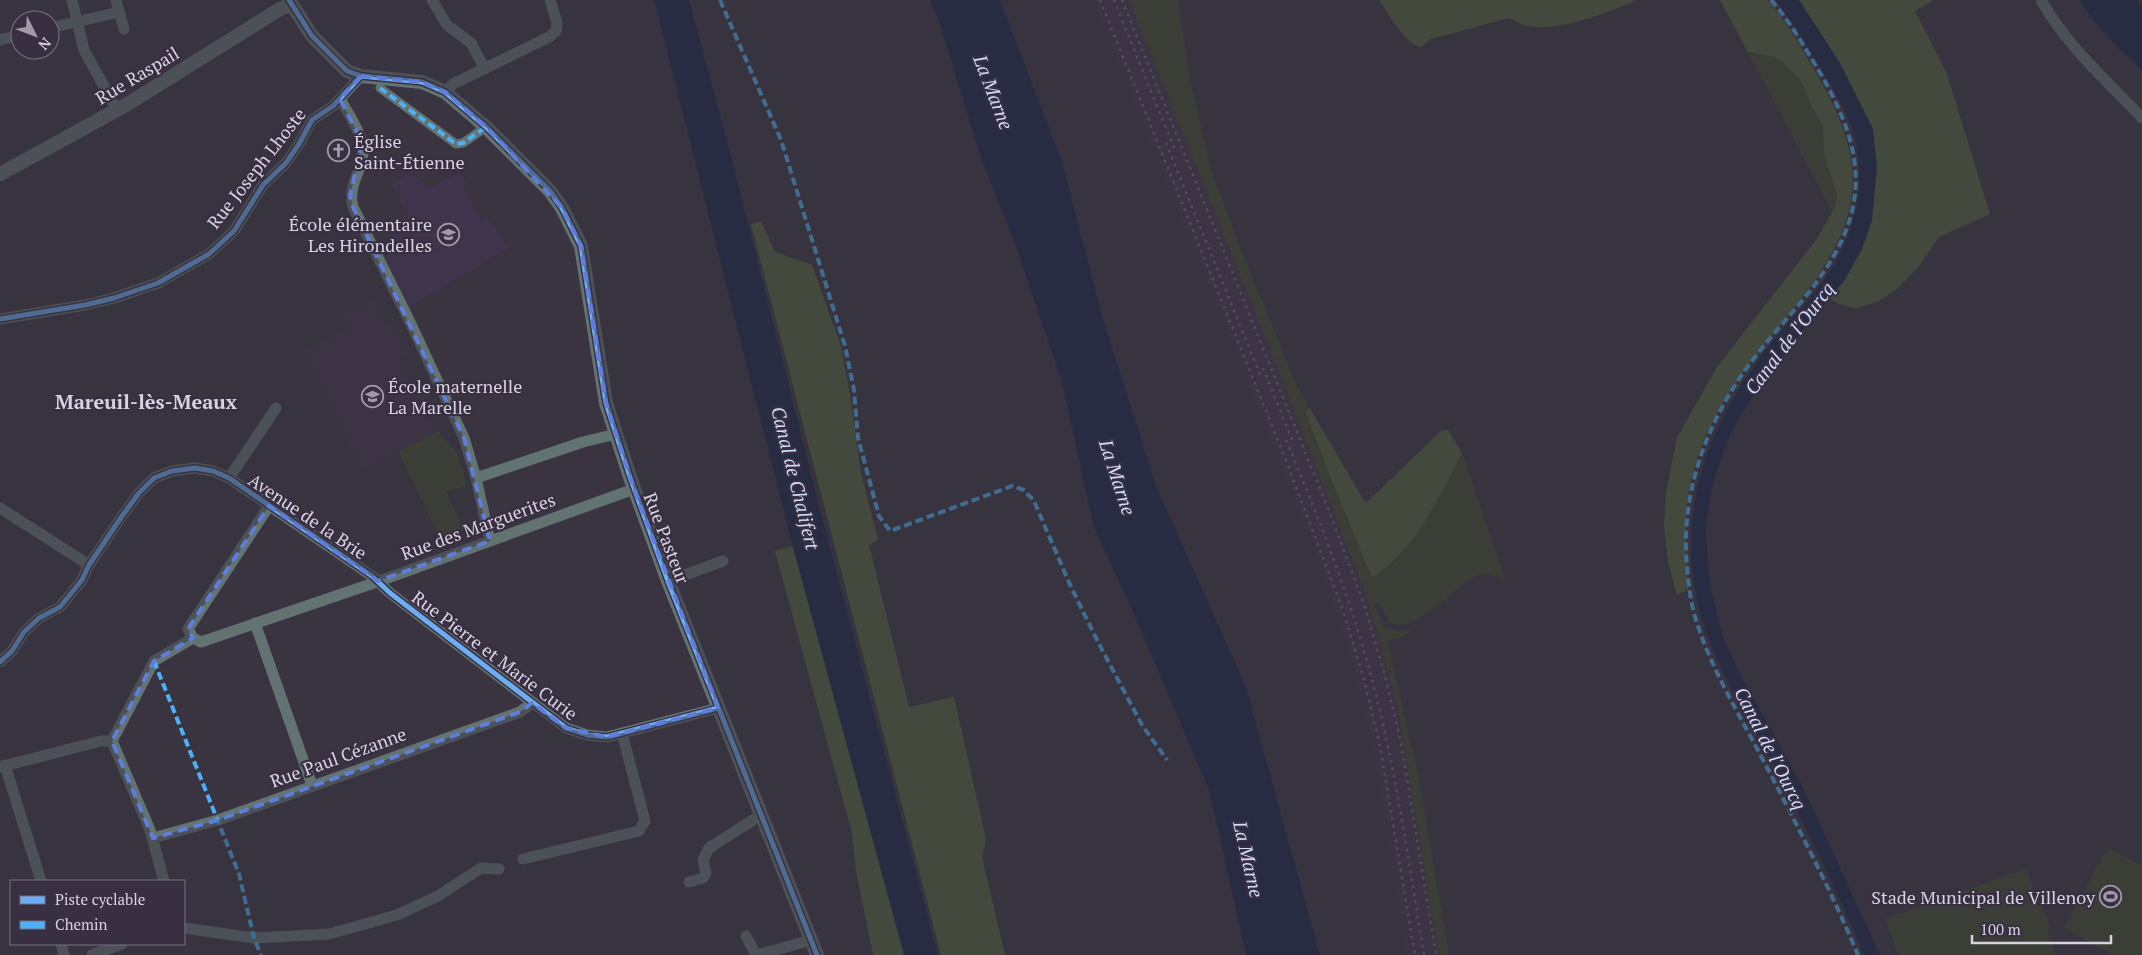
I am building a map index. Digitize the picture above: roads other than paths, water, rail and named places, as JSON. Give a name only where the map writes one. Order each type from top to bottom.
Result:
[{"type":"street","points":[[72,0],[84,50],[117,110]]},
{"type":"street","points":[[116,0],[124,29]]},
{"type":"street","points":[[432,0],[447,25],[471,43],[485,69]]},
{"type":"street","points":[[445,92],[454,84],[556,31],[558,23],[550,0]]},
{"type":"street","points":[[2041,0],[2054,22],[2086,62],[2142,118]]},
{"type":"street","points":[[283,3],[339,64],[347,71],[361,76]]},
{"type":"street","name":"Rue Raspail","points":[[0,174],[117,110],[283,3]]},
{"type":"street","points":[[60,26],[120,12]]},
{"type":"street","name":"Rue Pasteur","points":[[361,76],[422,82],[445,92],[486,127],[550,191],[562,208],[581,246],[606,403],[634,489],[668,581],[817,955]]},
{"type":"street","name":"Rue Joseph Lhoste","points":[[0,319],[85,305],[114,298],[158,284],[209,254],[234,231],[263,185],[286,163],[312,120],[340,98],[361,76]]},
{"type":"street","points":[[380,88],[456,144],[462,143],[486,127]]},
{"type":"street","points":[[340,98],[362,142],[364,151],[350,196],[353,207],[410,322],[455,419],[470,457],[490,541]]},
{"type":"street","points":[[229,478],[276,408]]},
{"type":"street","points":[[476,478],[583,442],[616,434]]},
{"type":"street","name":"Avenue de la Brie","points":[[0,662],[12,651],[24,632],[40,618],[60,607],[82,580],[89,565],[139,493],[154,478],[172,471],[195,468],[213,471],[229,478],[378,581]]},
{"type":"street","name":"Rue des Marguerites","points":[[193,638],[201,642],[634,489]]},
{"type":"street","points":[[112,741],[154,661],[193,638],[188,629],[269,506]]},
{"type":"street","points":[[0,508],[89,565]]},
{"type":"street","points":[[668,581],[722,561]]},
{"type":"street","name":"Rue Pierre et Marie Curie","points":[[378,581],[390,594],[566,728],[587,735],[608,737],[718,708]]},
{"type":"street","points":[[255,623],[312,785]]},
{"type":"street","name":"Rue Paul Cézanne","points":[[153,838],[218,820],[520,712],[532,703]]},
{"type":"street","points":[[523,859],[639,831],[642,828],[645,821],[622,733]]},
{"type":"street","points":[[41,880],[3,766],[101,741],[112,741]]},
{"type":"street","points":[[112,741],[153,838],[164,880]]},
{"type":"street","points":[[688,882],[703,878],[706,873],[703,860],[709,848],[761,816]]},
{"type":"street","points":[[185,928],[254,938],[329,934],[397,915],[438,896],[481,868],[499,869]]},
{"type":"street","points":[[746,936],[756,955],[811,940]]},
{"type":"street","points":[[92,955],[119,945]]},
{"type":"water","name":"Canal de Chalifert","points":[[654,0],[689,0],[730,151],[817,498],[938,955],[904,955],[792,544]]},
{"type":"water","name":"La Marne","points":[[930,0],[1000,0],[1062,161],[1102,316],[1157,488],[1246,687],[1320,955],[1246,955],[1209,790],[1137,621],[1093,525],[1062,382],[1014,241],[980,155],[941,28]]},
{"type":"water","name":"Canal de l'Ourcq","points":[[1775,0],[1799,0],[1840,63],[1873,129],[1877,168],[1872,220],[1862,249],[1844,281],[1772,367],[1730,435],[1711,493],[1706,527],[1710,585],[1723,637],[1738,670],[1804,789],[1880,955],[1864,955],[1793,802],[1723,673],[1701,616],[1694,587],[1691,556],[1692,528],[1700,476],[1708,451],[1718,427],[1744,381],[1767,348],[1814,293],[1833,267],[1843,249],[1850,229],[1859,189],[1857,148],[1846,113],[1800,35]]},
{"type":"water","points":[[2079,0],[2137,0],[2142,5],[2142,70],[2108,37]]},
{"type":"railway","points":[[1100,0],[1281,448],[1344,613],[1364,680],[1380,746],[1415,955]]},
{"type":"railway","points":[[1114,0],[1174,148]]},
{"type":"railway","points":[[1122,0],[1329,511],[1365,607],[1385,676],[1401,742],[1436,955]]},
{"type":"railway","points":[[1166,143],[1261,377]]},
{"type":"railway","points":[[1263,368],[1294,445]]},
{"type":"railway","points":[[1286,440],[1333,558],[1354,618],[1372,679],[1395,782],[1424,955]]},
{"type":"place","name":"Église Saint-Étienne","points":[[338,151]]},
{"type":"place","name":"École élémentaire Les Hirondelles","points":[[448,234]]},
{"type":"place","name":"École maternelle La Marelle","points":[[372,396]]},
{"type":"place","name":"Stade Municipal de Villenoy","points":[[2111,897]]},
{"type":"district","name":"Mareuil-lès-Meaux","points":[[146,401]]}]
